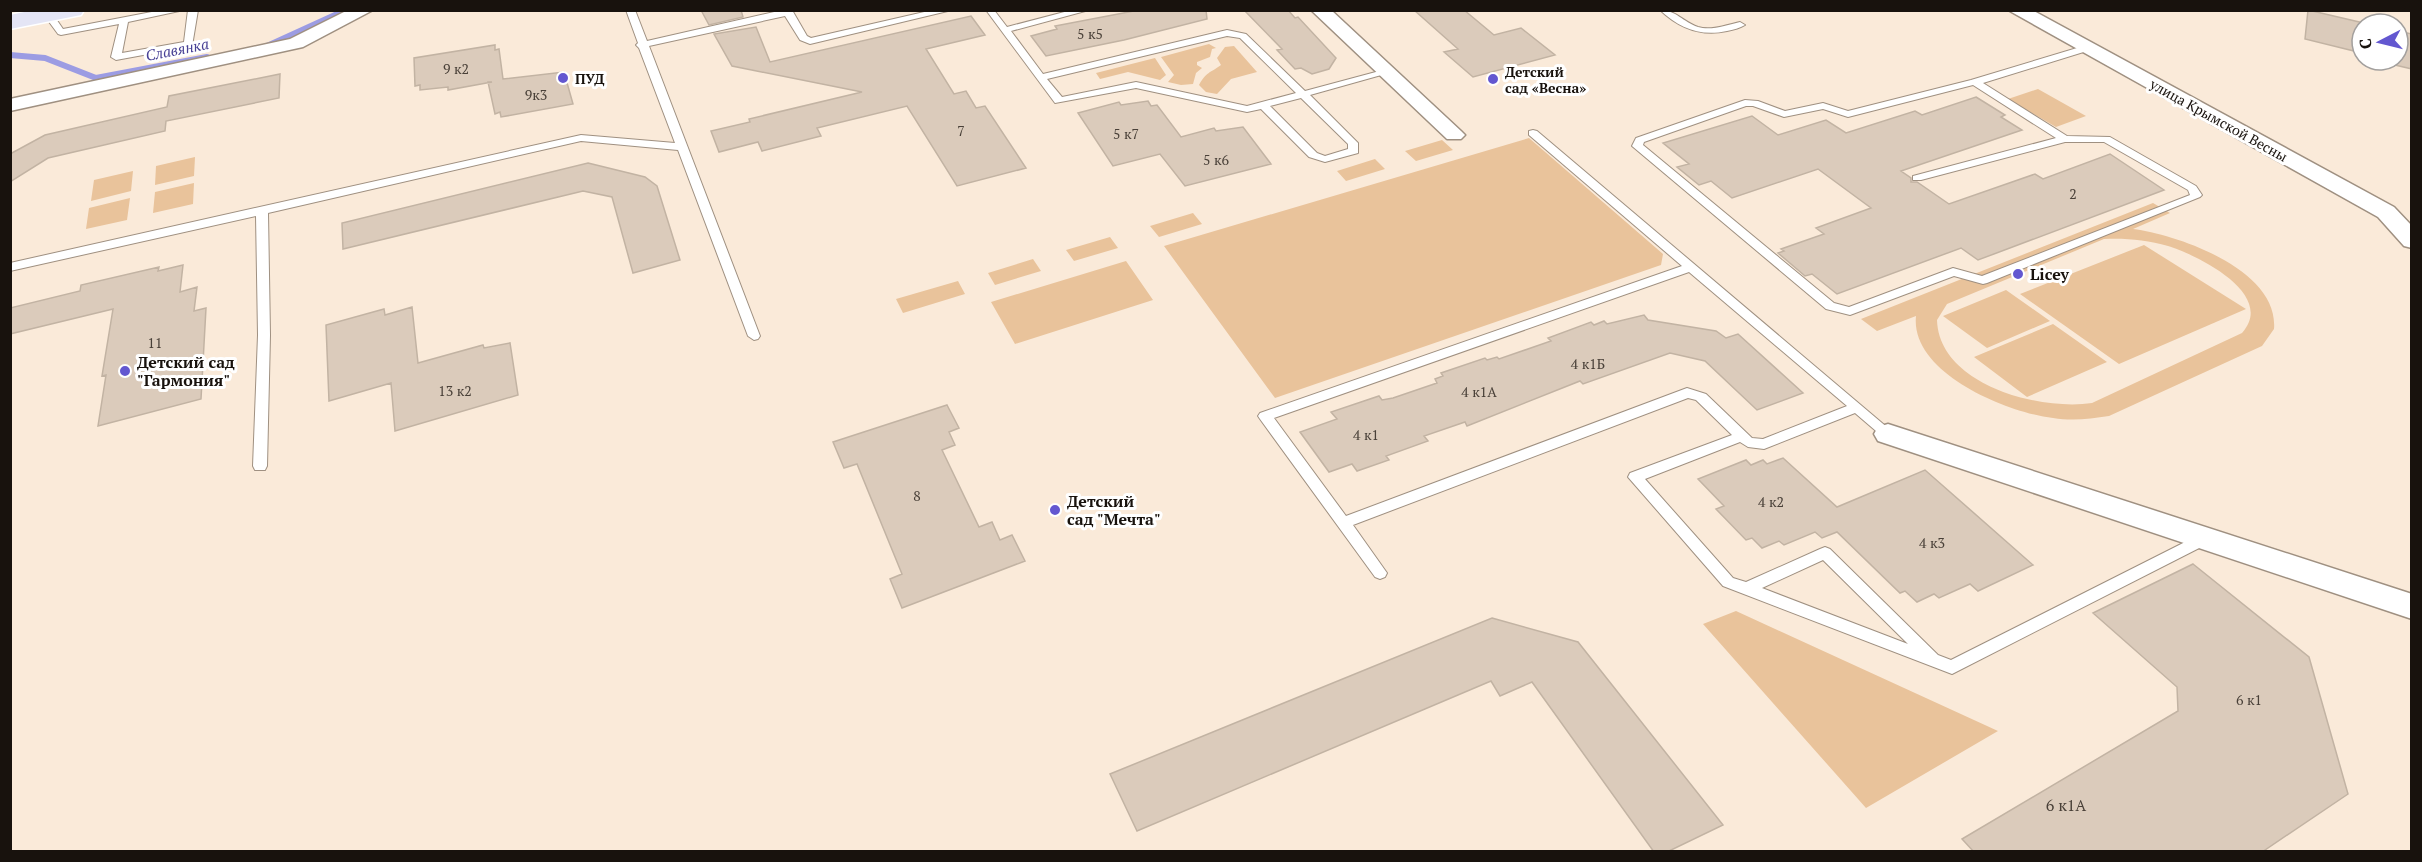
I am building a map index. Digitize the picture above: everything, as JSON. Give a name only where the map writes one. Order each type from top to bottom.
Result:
[{"type":"main road","points":[[10,22],[73,10]]},
{"type":"street","points":[[10,105],[296,43],[364,10]]},
{"type":"street","points":[[1320,10],[1454,135]]},
{"type":"street","name":"улица Крымской Весны","points":[[2018,10],[2386,212],[2412,241]]},
{"type":"street","points":[[1888,434],[2412,607]]},
{"type":"lane","points":[[49,15],[61,32],[180,10]]},
{"type":"lane","points":[[124,21],[116,57],[189,44],[193,10]]},
{"type":"lane","points":[[630,10],[641,45],[754,336]]},
{"type":"lane","points":[[641,45],[788,12],[803,38],[810,41],[948,10]]},
{"type":"lane","points":[[1005,30],[1085,10]]},
{"type":"lane","points":[[1664,10],[1699,32],[1709,33],[1740,25]]},
{"type":"lane","points":[[990,11],[1059,101],[1136,85],[1247,109],[1387,72]]},
{"type":"lane","points":[[1041,77],[1227,33],[1243,36],[1353,143],[1354,151],[1324,159],[1313,155],[1263,105]]},
{"type":"lane","points":[[1917,178],[2065,139],[2106,139],[2192,188],[2196,195],[1983,280],[1953,272],[1850,311],[1830,306],[1637,146],[1636,142],[1749,102],[1779,114],[1823,106],[1848,114],[1975,82],[2087,48]]},
{"type":"lane","points":[[1975,82],[2065,139]]},
{"type":"lane","points":[[1533,133],[1888,434]]},
{"type":"lane","points":[[10,267],[581,138],[681,147]]},
{"type":"lane","points":[[260,466],[264,335],[262,211]]},
{"type":"lane","points":[[1380,573],[1265,416],[1691,267]]},
{"type":"lane","points":[[1343,523],[1687,393],[1701,397],[1742,436],[1755,445],[1764,444],[1856,408]]},
{"type":"lane","points":[[1742,436],[1635,477],[1728,582],[1952,666],[2204,539]]},
{"type":"lane","points":[[1746,589],[1825,553],[1934,660]]},
{"type":"shaded area","points":[[1209,44],[1216,48],[1212,49],[1210,57],[1197,62],[1197,65],[1202,68],[1196,73],[1193,84],[1181,85],[1168,82],[1174,75],[1161,57]]},
{"type":"shaded area","points":[[1234,46],[1257,72],[1231,79],[1217,94],[1206,92],[1199,85],[1206,75],[1221,65],[1217,58],[1225,47]]},
{"type":"shaded area","points":[[1155,58],[1166,75],[1160,80],[1128,72],[1100,79],[1096,73]]},
{"type":"shaded area","points":[[2038,89],[2086,116],[2056,127],[2008,99]]},
{"type":"shaded area","points":[[1529,138],[1663,254],[1661,265],[1275,398],[1164,246]]},
{"type":"shaded area","points":[[1442,140],[1453,150],[1416,161],[1405,151]]},
{"type":"shaded area","points":[[195,157],[194,176],[155,185],[156,166]]},
{"type":"shaded area","points":[[1375,159],[1385,169],[1346,181],[1337,171]]},
{"type":"shaded area","points":[[133,171],[131,191],[91,201],[94,180]]},
{"type":"shaded area","points":[[194,183],[193,204],[153,213],[155,192]]},
{"type":"shaded area","points":[[130,198],[127,220],[86,229],[89,208]]},
{"type":"shaded area","points":[[2153,203],[2170,213],[2133,229],[2175,239],[2199,248],[2223,259],[2244,273],[2261,289],[2271,308],[2274,329],[2262,346],[2109,416],[2067,419],[2034,415],[2012,408],[1988,399],[1965,386],[1945,372],[1929,355],[1918,337],[1916,316],[1877,331],[1861,319]],"holes":[[[2104,239],[2128,239],[2168,246],[2213,267],[2242,291],[2249,304],[2250,318],[2242,333],[2092,403],[2046,403],[2021,397],[1996,389],[1973,377],[1955,362],[1942,343],[1937,320],[1947,304]]]},
{"type":"shaded area","points":[[1193,213],[1202,224],[1159,237],[1150,226]]},
{"type":"shaded area","points":[[1110,237],[1118,248],[1074,261],[1066,250]]},
{"type":"shaded area","points":[[2144,245],[2246,309],[2119,364],[2020,294]]},
{"type":"shaded area","points":[[1033,259],[1041,271],[995,285],[988,273]]},
{"type":"shaded area","points":[[1126,261],[1153,300],[1015,344],[991,302]]},
{"type":"shaded area","points":[[958,281],[965,294],[903,313],[896,299]]},
{"type":"shaded area","points":[[2006,290],[2050,321],[1987,348],[1943,316]]},
{"type":"shaded area","points":[[2053,324],[2107,362],[2027,397],[1974,357]]},
{"type":"shaded area","points":[[1736,611],[1998,731],[1866,808],[1703,624]]},
{"type":"building","points":[[701,10],[741,10],[743,17],[709,25]]},
{"type":"building","points":[[1139,10],[1206,10],[1207,19],[1124,40],[1046,56],[1031,36],[1057,29],[1055,26]]},
{"type":"building","points":[[1244,10],[1288,10],[1295,18],[1298,17],[1336,58],[1329,69],[1312,74],[1301,68],[1295,69],[1277,50],[1282,49]]},
{"type":"building","points":[[1414,10],[1464,10],[1494,35],[1521,28],[1555,55],[1473,77],[1444,52],[1458,49]]},
{"type":"building","points":[[2308,10],[2350,20],[2350,50],[2305,39]]},
{"type":"building","points":[[971,16],[985,35],[926,49],[954,94],[966,91],[976,108],[985,106],[1026,168],[957,186],[907,106],[817,128],[821,136],[762,151],[758,142],[719,152],[711,131],[750,122],[749,119],[862,92],[732,66],[714,34],[756,27],[770,62]]},
{"type":"building","points":[[2410,34],[2412,34],[2412,69],[2410,69]]},
{"type":"building","points":[[495,45],[495,50],[499,49],[503,79],[564,72],[573,104],[501,117],[500,112],[495,114],[488,83],[448,90],[448,87],[420,90],[420,85],[415,86],[414,58]]},
{"type":"building","points":[[280,74],[279,98],[166,121],[165,131],[48,158],[10,182],[10,154],[45,135],[167,107],[169,96]]},
{"type":"building","points":[[1976,97],[2005,115],[2001,117],[2022,130],[1901,171],[1911,178],[1911,182],[1917,182],[1949,204],[2035,174],[2043,179],[2110,154],[2164,190],[1978,260],[1961,248],[1837,294],[1812,274],[1805,276],[1778,253],[1784,251],[1781,249],[1824,234],[1816,228],[1871,208],[1818,169],[1732,198],[1711,181],[1699,185],[1677,167],[1689,164],[1663,143],[1752,116],[1778,135],[1826,120],[1846,133],[1915,111],[1922,115]]},
{"type":"building","points":[[1148,101],[1151,106],[1157,105],[1181,137],[1214,128],[1216,131],[1243,127],[1271,164],[1185,186],[1160,154],[1113,166],[1078,113],[1119,102],[1121,105]]},
{"type":"building","points":[[588,163],[645,177],[657,186],[680,260],[633,273],[612,197],[583,191],[343,249],[342,223]]},
{"type":"building","points":[[183,265],[180,292],[197,287],[194,311],[206,308],[201,399],[98,426],[106,375],[102,376],[113,309],[10,334],[10,308],[80,291],[81,285],[159,267],[158,271]]},
{"type":"building","points":[[412,307],[418,363],[483,345],[484,348],[510,343],[518,395],[395,431],[391,383],[329,401],[326,325],[384,309],[385,315]]},
{"type":"building","points":[[1644,315],[1648,320],[1716,331],[1726,338],[1738,334],[1803,393],[1757,410],[1705,361],[1670,353],[1583,384],[1580,381],[1467,426],[1465,422],[1424,436],[1428,441],[1386,456],[1389,460],[1357,471],[1352,464],[1329,472],[1300,432],[1337,419],[1331,412],[1379,396],[1382,400],[1393,398],[1437,383],[1435,379],[1443,376],[1441,373],[1485,358],[1487,360],[1497,357],[1499,359],[1551,341],[1548,338],[1591,322],[1594,325],[1604,321],[1607,324]]},
{"type":"building","points":[[947,405],[959,428],[949,432],[955,445],[942,450],[979,527],[992,522],[1000,540],[1012,535],[1025,561],[902,608],[890,579],[902,574],[857,464],[844,468],[833,442]]},
{"type":"building","points":[[1783,458],[1837,507],[1925,470],[2033,565],[1978,591],[1970,584],[1939,598],[1934,594],[1917,602],[1905,591],[1900,593],[1837,532],[1822,538],[1815,532],[1784,545],[1779,541],[1762,548],[1752,538],[1746,540],[1716,509],[1724,506],[1698,479],[1746,460],[1751,465],[1763,460],[1767,464]]},
{"type":"building","points":[[2193,564],[2309,657],[2348,794],[2262,852],[1974,852],[1962,839],[2178,711],[2177,687],[2093,613]]},
{"type":"building","points":[[1492,618],[1578,642],[1723,825],[1667,852],[1654,852],[1532,682],[1500,696],[1491,681],[1137,831],[1110,774]]},
{"type":"waterway","name":"Славянка","points":[[267,46],[346,10]]},
{"type":"waterway","name":"Славянка","points":[[10,55],[45,58],[96,78],[207,57]]},
{"type":"place","name":"ПУД","points":[[563,78]]},
{"type":"place","name":"Детский сад «Весна»","points":[[1493,79]]},
{"type":"place","name":"Licey","points":[[2018,274]]},
{"type":"place","name":"Детский сад \"Гармония\"","points":[[125,371]]},
{"type":"place","name":"Детский сад \"Мечта\"","points":[[1055,510]]}]
